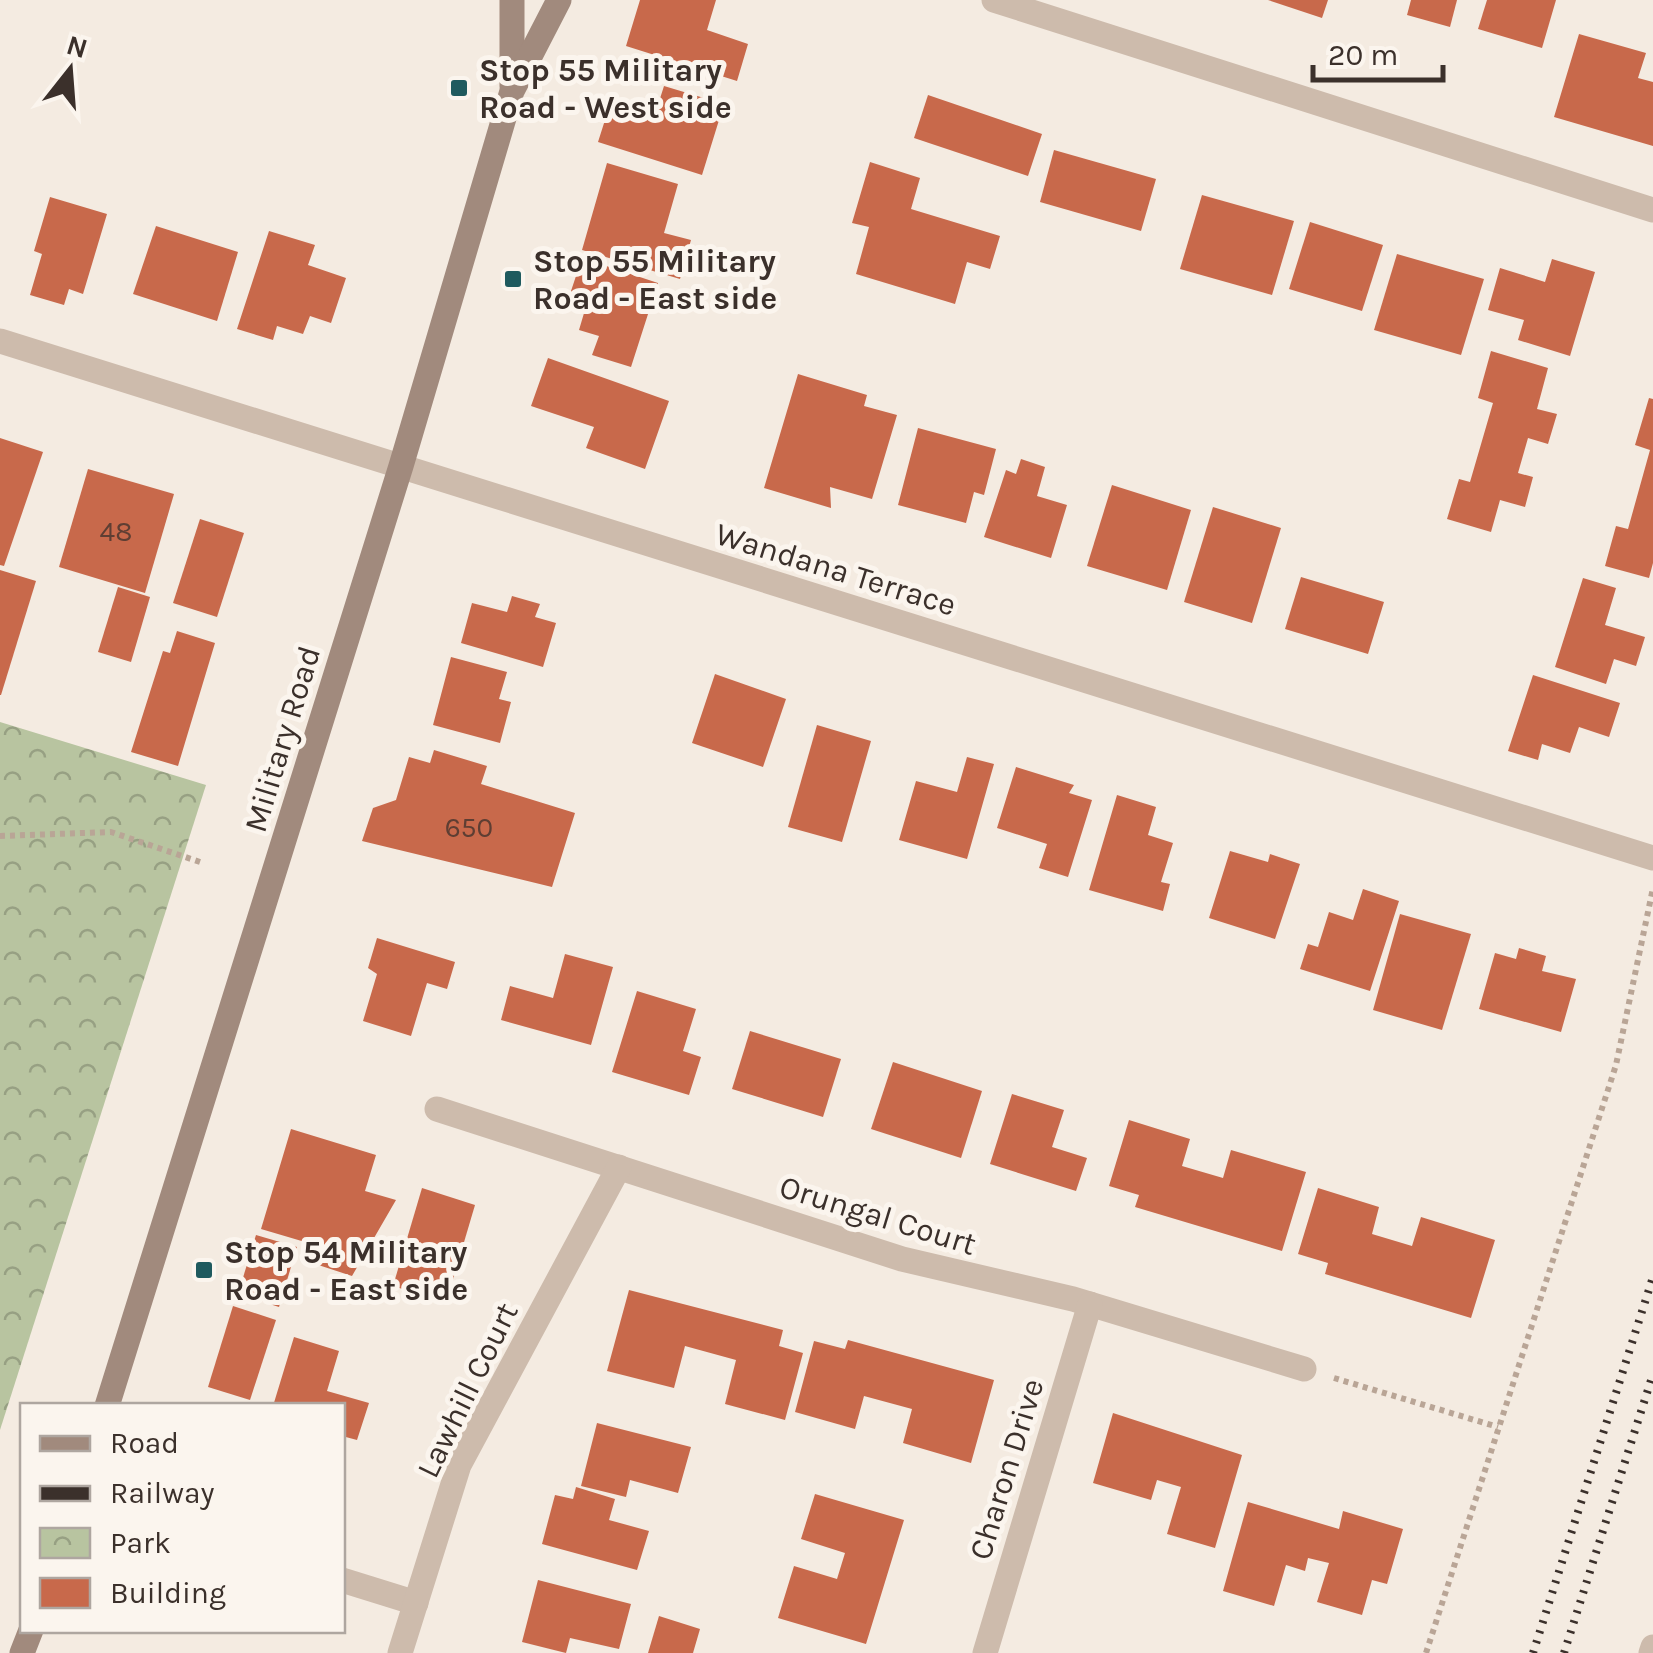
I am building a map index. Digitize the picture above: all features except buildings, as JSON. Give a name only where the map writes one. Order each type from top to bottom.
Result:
[{"type":"street","name":"Military Road","points":[[512,0],[512,91]]},
{"type":"street","name":"Military Road","points":[[108,1403],[401,466],[512,91],[559,0]]},
{"type":"street","points":[[994,0],[1653,210]]},
{"type":"street","name":"Wandana Terrace","points":[[0,341],[1653,858]]},
{"type":"street","name":"Orungal Court","points":[[436,1108],[902,1259],[1090,1304],[1304,1368]]},
{"type":"street","name":"Lawhill Court","points":[[400,1653],[459,1465],[619,1167]]},
{"type":"street","name":"Charon Drive","points":[[985,1653],[1090,1304]]},
{"type":"street","points":[[345,1581],[416,1602]]},
{"type":"path","points":[[0,836],[111,832],[203,862]]},
{"type":"path","points":[[1426,1653],[1616,1065],[1653,888]]},
{"type":"path","points":[[1304,1368],[1498,1427]]},
{"type":"green space","points":[[0,722],[206,785],[0,1430]]},
{"type":"railway","points":[[1533,1653],[1653,1277]]},
{"type":"railway","points":[[1564,1653],[1653,1374]]},
{"type":"place","name":"Stop 55 Military Road - West side","points":[[459,88]]},
{"type":"place","name":"Stop 55 Military Road - East side","points":[[513,279]]},
{"type":"place","name":"Stop 54 Military Road - East side","points":[[204,1270]]}]
